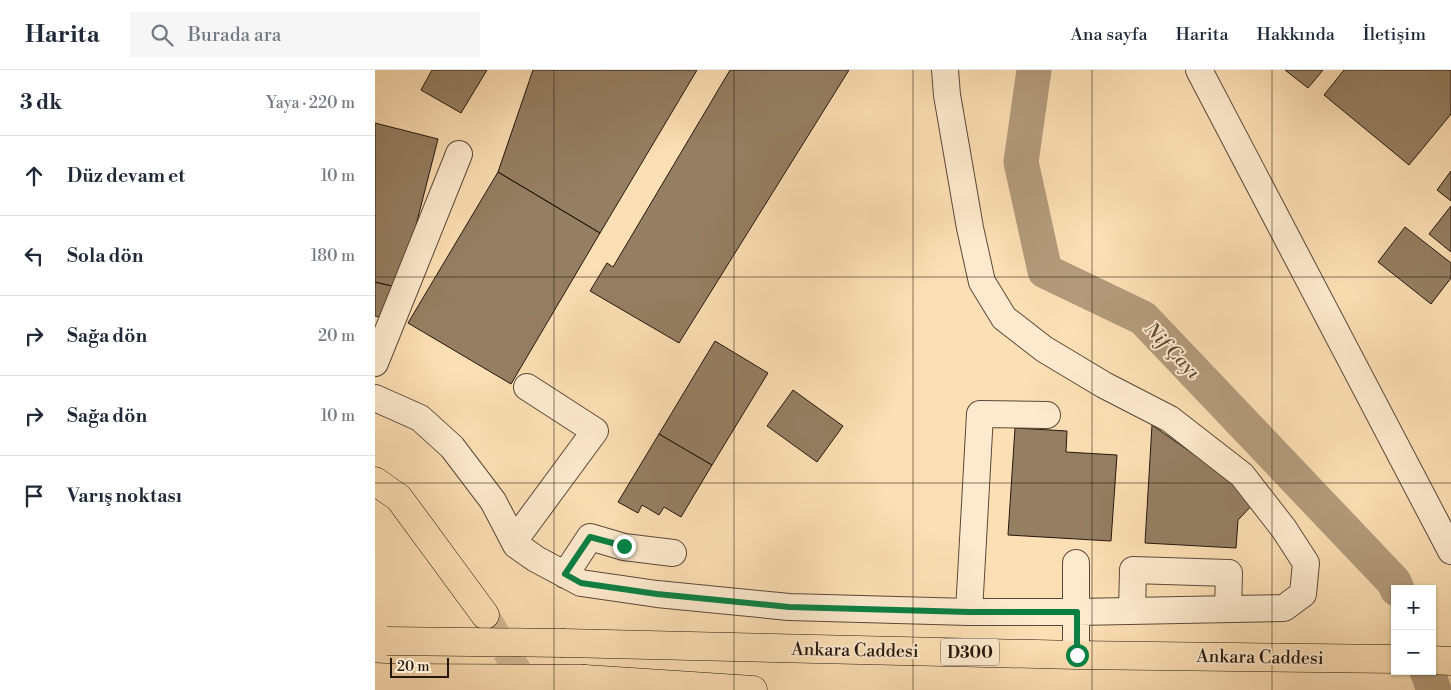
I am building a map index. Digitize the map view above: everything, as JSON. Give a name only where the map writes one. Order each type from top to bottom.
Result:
[{"type":"highway","points":[[375,481],[399,498],[485,615]]},
{"type":"highway","name":"Ankara Caddesi","points":[[381,641],[564,643],[1077,655],[1385,659]]},
{"type":"highway","points":[[1436,660],[1451,661]]},
{"type":"highway","points":[[386,678],[585,679],[752,690]]},
{"type":"street","points":[[375,398],[420,418],[452,447],[493,501],[516,544],[536,559],[581,583],[657,594],[789,607],[969,612],[1284,608],[1303,594],[1306,563],[1284,529],[1242,475],[1170,420],[1104,385],[1044,349],[1004,318],[982,282],[968,219],[947,95],[945,70]]},
{"type":"street","points":[[1199,70],[1451,551]]},
{"type":"street","points":[[375,363],[459,154]]},
{"type":"street","points":[[515,541],[595,432],[527,387]]},
{"type":"street","points":[[969,612],[981,414],[1047,415]]},
{"type":"street","points":[[565,574],[590,537],[624,546],[673,554]]},
{"type":"street","points":[[1076,563],[1077,655]]},
{"type":"street","points":[[1132,611],[1133,570],[1229,573],[1228,609]]},
{"type":"building","points":[[432,70],[487,70],[461,113],[421,90]]},
{"type":"building","points":[[533,70],[697,70],[600,233],[498,172]]},
{"type":"building","points":[[730,70],[849,70],[679,343],[590,291],[607,263],[613,267]]},
{"type":"building","points":[[1285,70],[1323,70],[1308,88]]},
{"type":"building","points":[[1344,70],[1451,70],[1451,114],[1409,165],[1324,95]]},
{"type":"building","points":[[375,123],[438,139],[400,288],[375,282]]},
{"type":"building","points":[[1451,171],[1451,201],[1437,190]]},
{"type":"building","points":[[498,172],[600,233],[511,384],[408,323]]},
{"type":"building","points":[[1451,206],[1451,252],[1429,234]]},
{"type":"building","points":[[1405,227],[1451,263],[1451,278],[1431,304],[1378,262]]},
{"type":"building","points":[[375,282],[400,288],[391,321],[375,316]]},
{"type":"building","points":[[715,341],[768,373],[712,465],[659,434]]},
{"type":"building","points":[[793,390],[843,426],[817,462],[767,426]]},
{"type":"building","points":[[1152,425],[1258,499],[1238,520],[1236,548],[1145,543]]},
{"type":"building","points":[[1015,428],[1067,431],[1066,452],[1117,455],[1111,541],[1008,535]]},
{"type":"building","points":[[659,434],[712,465],[681,517],[664,507],[659,515],[642,505],[638,513],[618,502]]},
{"type":"waterway","name":"Nif Çayı","points":[[1034,70],[1021,162],[1045,271],[1143,318],[1395,585]]},
{"type":"waterway","name":"Nif Çayı","points":[[1428,675],[1434,690]]},
{"type":"tunnel","points":[[485,615],[529,690]]},
{"type":"route","points":[[624,546],[590,537],[565,574],[581,583],[657,594],[789,607],[969,612],[1077,612],[1077,655]]}]
